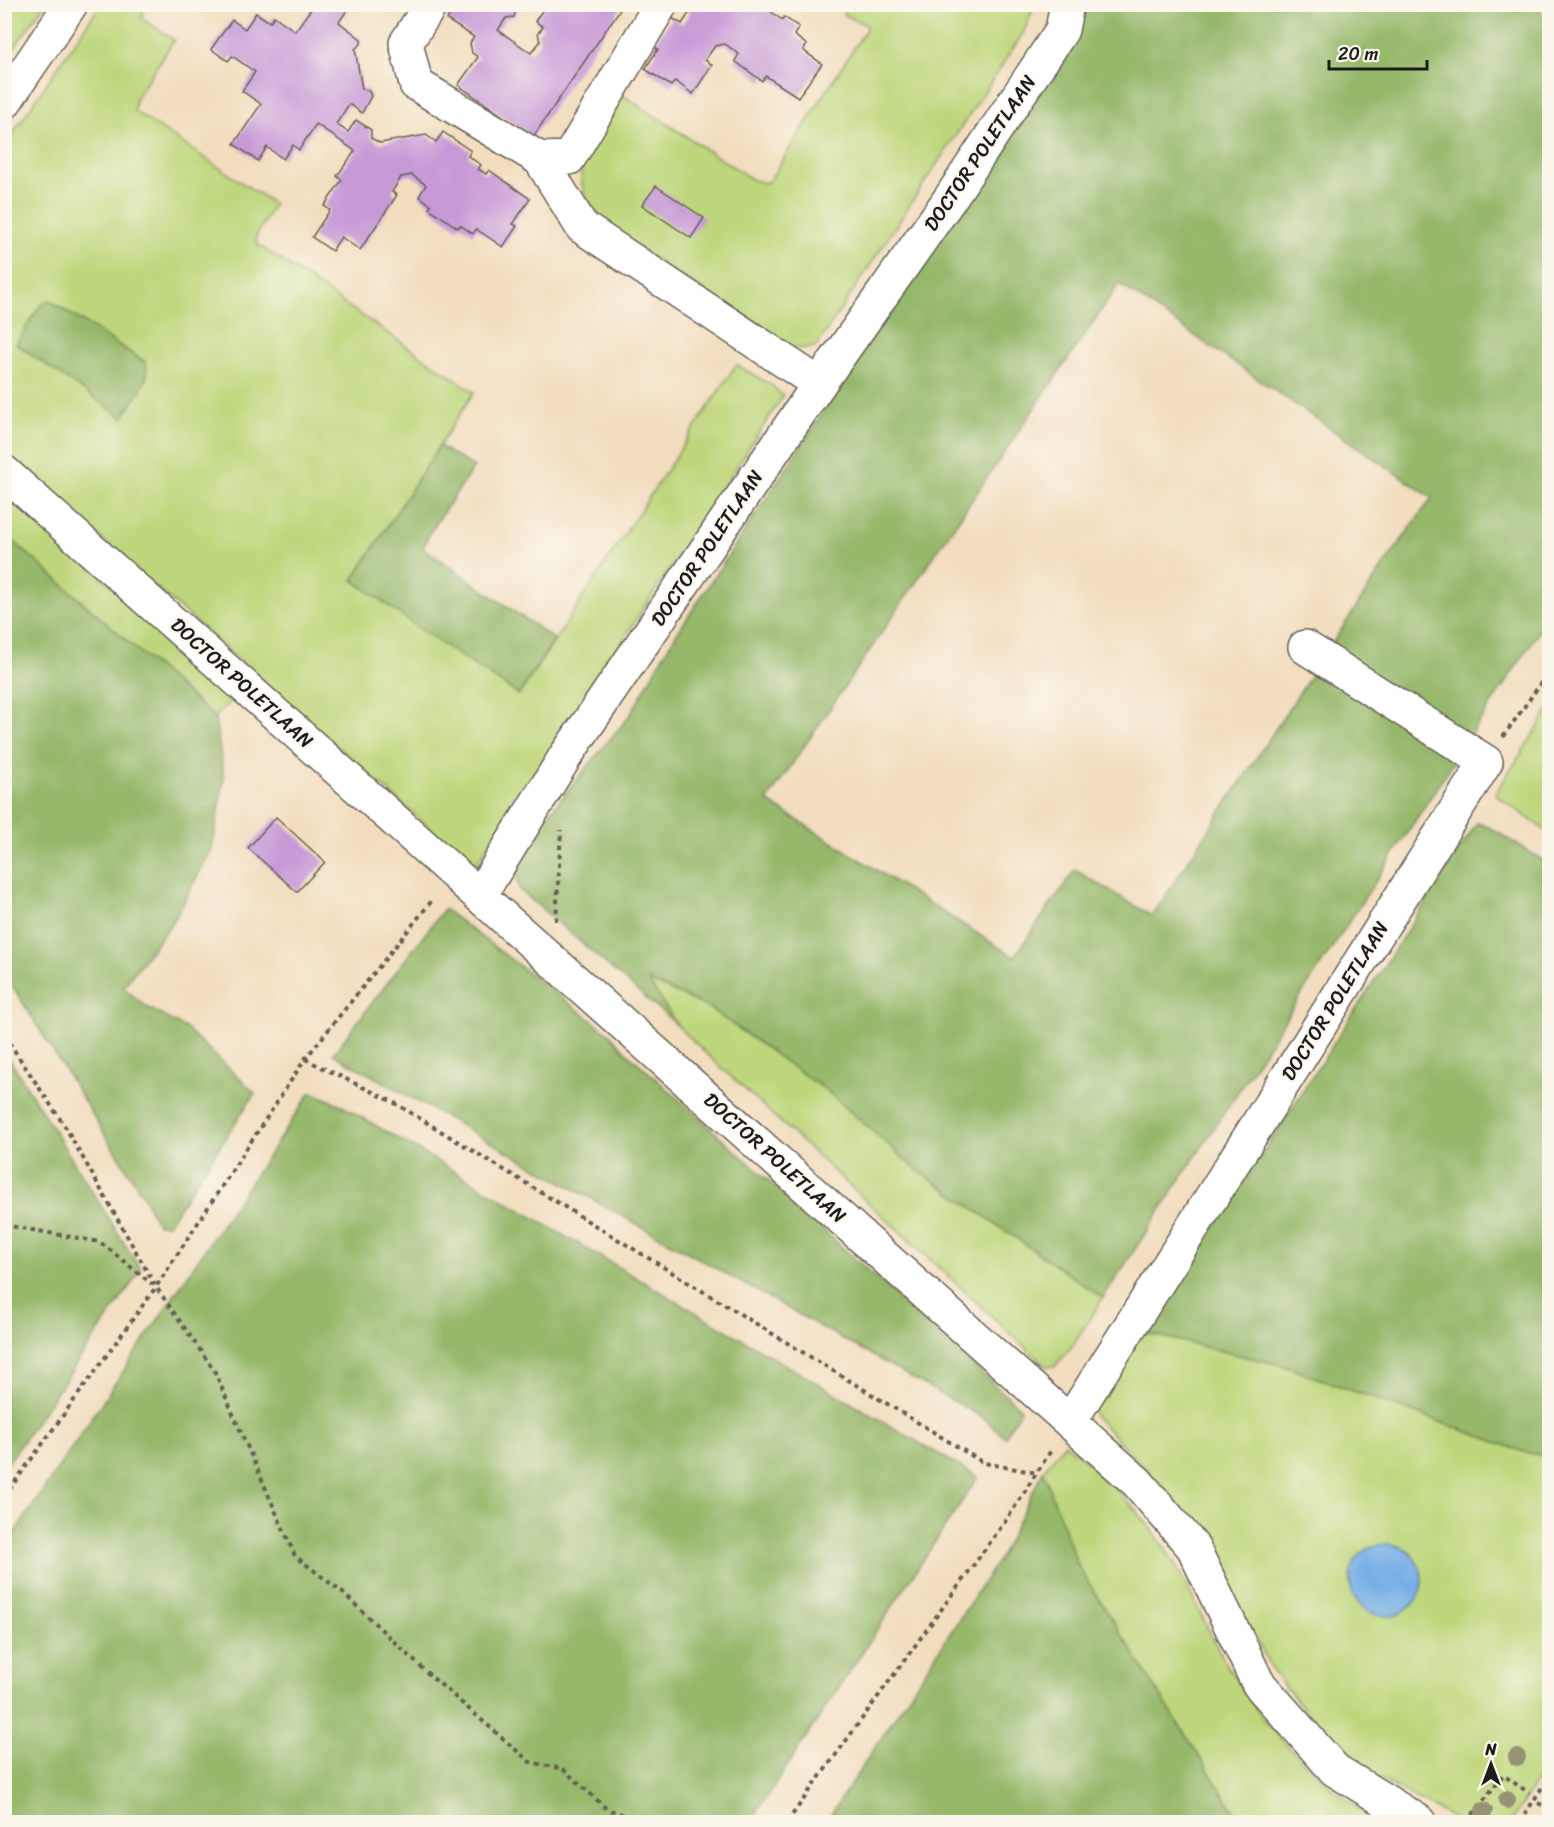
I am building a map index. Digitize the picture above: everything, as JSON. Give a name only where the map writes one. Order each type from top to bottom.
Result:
[{"type":"lane","points":[[4,103],[70,4]]},
{"type":"lane","points":[[431,4],[406,44],[416,84],[540,159],[582,227],[819,384]]},
{"type":"lane","points":[[540,159],[569,158],[661,4]]},
{"type":"lane","name":"DOCTOR POLETLAAN","points":[[480,895],[565,757],[819,384],[949,200],[1062,30],[1067,4]]},
{"type":"lane","name":"DOCTOR POLETLAAN","points":[[4,472],[1071,1420],[1137,1482],[1193,1547],[1258,1683],[1335,1770],[1420,1822]]},
{"type":"lane","points":[[1305,647],[1486,762]]},
{"type":"lane","name":"DOCTOR POLETLAAN","points":[[1071,1420],[1486,762]]},
{"type":"path","points":[[1486,762],[1550,670]]},
{"type":"path","points":[[542,952],[555,938],[561,825]]},
{"type":"path","points":[[4,1497],[156,1287],[305,1059],[438,892]]},
{"type":"path","points":[[4,1035],[66,1128],[156,1287],[214,1370],[295,1556],[343,1593],[425,1671],[530,1762],[563,1769],[607,1809],[644,1822]]},
{"type":"path","points":[[305,1059],[393,1102],[984,1463],[1037,1473],[1007,1519],[787,1822]]},
{"type":"path","points":[[4,1225],[100,1242],[156,1287]]},
{"type":"path","points":[[1467,1822],[1503,1775],[1529,1793]]},
{"type":"path","points":[[1520,1822],[1550,1775]]},
{"type":"green space","points":[[4,5],[44,5],[5,61]]},
{"type":"green space","points":[[100,5],[147,5],[141,18],[174,40],[136,98],[134,111],[274,204],[256,237],[257,244],[474,392],[353,580],[519,695],[734,368],[737,365],[771,385],[783,396],[474,867],[5,454],[5,145]],"holes":[[[49,300],[145,362],[147,379],[141,386]]]},
{"type":"green space","points":[[846,5],[1035,5],[1022,35],[816,347],[791,349],[613,231],[595,211],[585,194],[581,178],[582,162],[595,130],[618,92],[753,180],[765,183],[770,180],[866,29],[866,25],[843,14]]},
{"type":"green space","points":[[1079,5],[1537,5],[1550,25],[1549,616],[1103,1298],[916,1169],[827,1091],[709,1008],[648,980],[677,1025],[520,890],[513,869],[546,817],[630,715],[670,644],[882,323]],"holes":[[[1119,284],[1432,498],[1384,565],[1152,916],[1075,870],[1014,957],[767,801]]]},
{"type":"green space","points":[[49,300],[145,362],[147,368],[144,383],[123,418],[16,344],[39,307]]},
{"type":"green space","points":[[439,446],[474,467],[430,532],[423,548],[554,639],[519,695],[424,632],[353,580]]},
{"type":"green space","points":[[5,492],[236,695],[215,718],[5,534]]},
{"type":"green space","points":[[5,534],[215,718],[224,778],[212,849],[174,920],[123,987],[148,1008],[187,1029],[255,1093],[168,1224],[157,1224],[142,1194],[5,974]]},
{"type":"green space","points":[[1549,710],[1549,833],[1495,794]]},
{"type":"green space","points":[[1477,823],[1489,827],[1549,864],[1549,1457],[1524,1452],[1281,1365],[1134,1330],[1199,1251]]},
{"type":"green space","points":[[444,909],[610,1034],[624,1050],[1021,1409],[1005,1437],[982,1417],[333,1054]]},
{"type":"green space","points":[[647,980],[709,1008],[827,1091],[916,1169],[1103,1298],[1073,1345],[1055,1366],[1046,1366],[714,1061],[677,1025]]},
{"type":"green space","points":[[5,1052],[141,1270],[5,1467]]},
{"type":"green space","points":[[311,1092],[337,1103],[978,1477],[750,1822],[5,1822],[5,1547]]},
{"type":"green space","points":[[1134,1330],[1281,1365],[1524,1452],[1549,1457],[1549,1761],[1513,1819],[1507,1822],[1460,1822],[1382,1780],[1353,1760],[1327,1737],[1274,1673],[1204,1542],[1174,1498],[1094,1415],[1091,1406]],"holes":[[[1390,1544],[1402,1547],[1412,1554],[1401,1614],[1382,1615],[1366,1610],[1356,1598],[1350,1580]]]},
{"type":"green space","points":[[1065,1443],[1137,1511],[1161,1543],[1181,1576],[1231,1673],[1270,1727],[1302,1761],[1376,1822],[1241,1822],[1077,1566],[1043,1471]]},
{"type":"green space","points":[[1043,1471],[1078,1566],[1241,1822],[826,1822],[1002,1554]]},
{"type":"water","points":[[1393,1544],[1412,1554],[1420,1566],[1422,1580],[1420,1594],[1412,1606],[1400,1614],[1379,1616],[1360,1606],[1352,1594],[1350,1573],[1360,1554],[1372,1546]]},
{"type":"building","points":[[321,4],[342,4],[348,9],[339,22],[361,39],[361,44],[355,49],[362,89],[368,90],[371,96],[362,113],[349,104],[336,124],[348,132],[356,120],[371,130],[371,138],[380,143],[426,135],[436,142],[443,132],[471,151],[468,156],[481,165],[478,169],[486,174],[489,170],[530,199],[513,224],[517,226],[503,247],[476,229],[473,234],[460,225],[458,228],[429,208],[431,205],[419,196],[426,185],[412,175],[401,177],[392,192],[397,195],[360,250],[341,237],[332,251],[312,237],[330,210],[324,206],[342,180],[337,176],[355,151],[316,124],[299,150],[293,145],[283,159],[267,147],[258,161],[234,144],[261,104],[242,91],[255,72],[232,56],[228,61],[211,49],[232,20],[245,29],[256,13],[270,22],[274,16],[295,31],[314,5],[319,8]]},
{"type":"building","points":[[455,4],[518,4],[514,17],[506,18],[498,30],[531,53],[540,42],[538,33],[543,27],[535,21],[546,5],[623,5],[533,137],[458,85],[478,57],[472,53],[470,43],[474,37],[447,20]]},
{"type":"building","points":[[679,4],[761,4],[782,20],[784,17],[799,27],[794,35],[807,45],[803,50],[822,64],[798,97],[766,76],[762,81],[735,61],[739,54],[725,44],[715,46],[705,60],[712,65],[693,94],[675,81],[671,86],[645,69],[658,49],[652,46],[672,18],[682,24],[690,12]]},
{"type":"building","points":[[656,186],[704,218],[691,238],[642,205]]},
{"type":"building","points":[[276,817],[325,862],[297,892],[248,848]]}]
